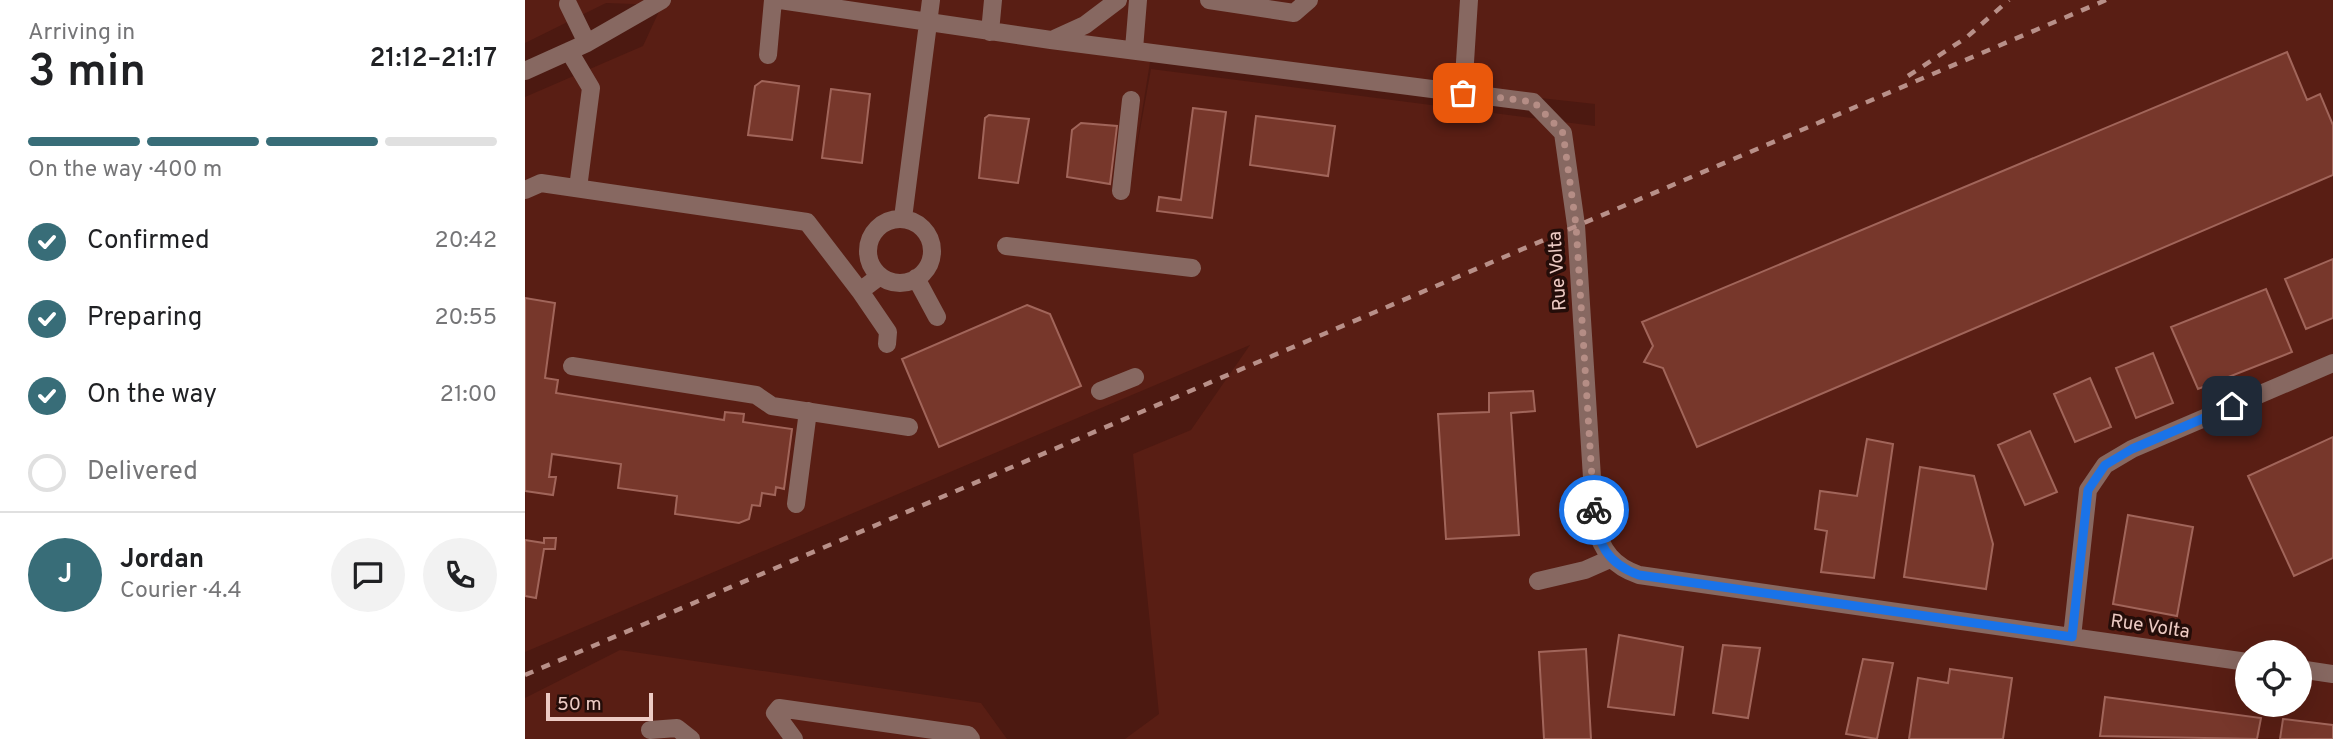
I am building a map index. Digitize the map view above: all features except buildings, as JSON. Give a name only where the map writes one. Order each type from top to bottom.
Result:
[{"type":"street","points":[[525,71],[587,43],[662,0]]},
{"type":"street","points":[[768,55],[773,0]]},
{"type":"street","name":"Rue Volta","points":[[780,0],[990,32],[1534,102],[1563,133],[1576,225],[1595,525],[1599,543],[1610,559],[1624,570],[1639,575],[2235,660]]},
{"type":"street","points":[[903,218],[931,0]]},
{"type":"street","points":[[990,32],[993,0]]},
{"type":"street","points":[[1051,40],[1085,25],[1118,0]]},
{"type":"street","points":[[1134,49],[1138,0]]},
{"type":"street","points":[[1209,0],[1294,13],[1309,0]]},
{"type":"street","points":[[1463,93],[1469,0]]},
{"type":"street","points":[[566,5],[587,43]]},
{"type":"street","points":[[569,51],[591,88],[578,188]]},
{"type":"street","points":[[1121,191],[1131,100]]},
{"type":"street","points":[[525,190],[541,183],[807,222],[888,332],[887,344]]},
{"type":"street","points":[[903,218],[922,227],[932,245],[928,265],[916,278],[903,283],[880,276],[869,262],[869,240],[882,223],[903,218]]},
{"type":"street","points":[[1006,246],[1192,268]]},
{"type":"street","points":[[860,291],[880,276]]},
{"type":"street","points":[[916,278],[937,317]]},
{"type":"street","points":[[2072,637],[2088,490],[2105,465],[2132,449],[2333,363]]},
{"type":"street","points":[[572,366],[756,395],[772,406],[909,427]]},
{"type":"street","points":[[1100,391],[1135,377]]},
{"type":"street","points":[[796,505],[808,411]]},
{"type":"street","points":[[1538,581],[1585,570],[1610,559]]},
{"type":"street","points":[[2312,671],[2333,674]]},
{"type":"street","points":[[795,739],[778,719],[775,713],[779,708],[968,735],[971,739]]},
{"type":"street","points":[[650,730],[677,728],[691,739]]},
{"type":"shaded area","points":[[525,0],[2333,0],[2333,739],[1125,739],[1159,714],[1133,454],[1191,430],[1250,345],[525,652],[525,97],[643,46],[662,5],[606,3],[525,43]],"holes":[[[1151,56],[1595,104],[1595,126],[1151,69],[1131,180]]]},
{"type":"shaded area","points":[[620,650],[981,703],[1007,739],[525,739],[525,698]]},
{"type":"railway","points":[[1908,76],[1967,37],[2009,0]]},
{"type":"railway","points":[[525,675],[2106,0]]},
{"type":"way so far","points":[[1463,93],[1534,102],[1563,133],[1576,225],[1594,510]]},
{"type":"route","points":[[1594,510],[1599,543],[1610,559],[1624,570],[1639,575],[2072,637],[2088,490],[2105,465],[2132,449],[2232,406]]}]
